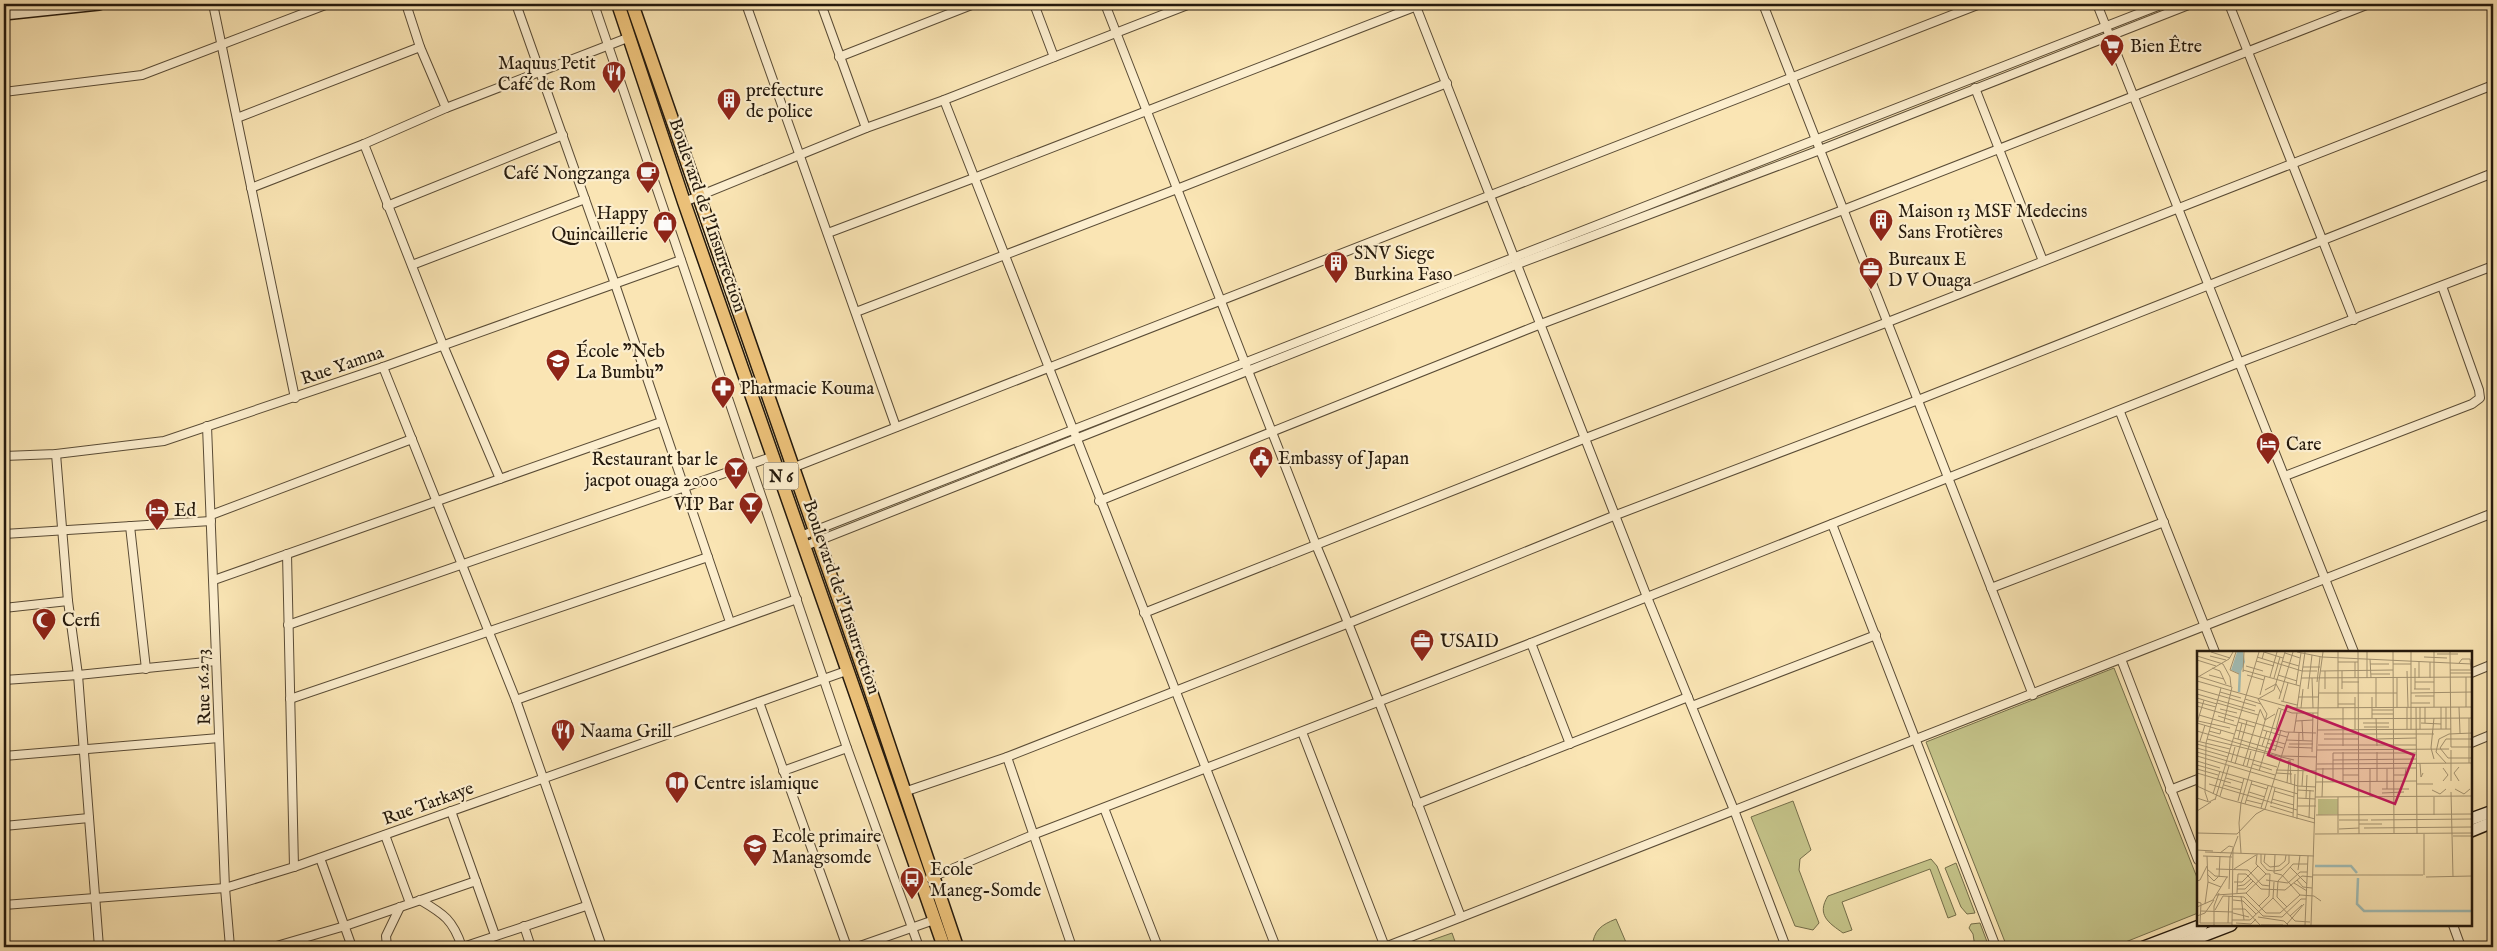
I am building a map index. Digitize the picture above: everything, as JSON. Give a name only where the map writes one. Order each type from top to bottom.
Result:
[{"type":"main road","points":[[4,14],[99,4]]},
{"type":"main road","name":"Boulevard de l'Insurrection","points":[[618,4],[684,202],[849,670],[944,947]]},
{"type":"main road","name":"Boulevard de l'Insurrection","points":[[633,4],[698,198],[957,947]]},
{"type":"main road","points":[[2472,819],[2493,811]]},
{"type":"main road","points":[[2472,831],[2493,822]]},
{"type":"main road","points":[[2144,947],[2199,926]]},
{"type":"main road","points":[[2174,947],[2226,926]]},
{"type":"street","points":[[214,4],[295,398]]},
{"type":"street","points":[[4,92],[142,75],[328,4]]},
{"type":"street","points":[[406,4],[420,47],[446,108]]},
{"type":"street","points":[[516,4],[615,284],[730,622]]},
{"type":"street","points":[[594,4],[824,679],[919,947]]},
{"type":"street","points":[[746,4],[798,156],[828,233],[896,427]]},
{"type":"street","points":[[821,4],[866,128]]},
{"type":"street","points":[[839,57],[974,4]]},
{"type":"street","points":[[1034,4],[1054,57]]},
{"type":"street","points":[[1106,4],[1316,545],[1349,623],[1377,702],[1461,917]]},
{"type":"street","points":[[684,202],[698,198],[866,128],[944,100],[1190,4]]},
{"type":"street","points":[[828,233],[974,178],[1418,4],[1490,196],[1734,810],[1786,947]]},
{"type":"street","points":[[1763,4],[2033,694]]},
{"type":"street","points":[[792,468],[1980,4]]},
{"type":"street","points":[[2097,4],[2354,651]]},
{"type":"street","points":[[816,536],[1072,430],[1246,361],[2163,4]]},
{"type":"street","points":[[803,541],[1250,372],[1518,264],[1820,150],[2191,4]]},
{"type":"street","points":[[2229,4],[2354,320]]},
{"type":"street","points":[[1100,502],[1541,324],[1843,210],[2369,4]]},
{"type":"street","points":[[251,188],[364,144],[446,108],[630,37]]},
{"type":"street","points":[[237,118],[420,47]]},
{"type":"street","points":[[856,312],[1177,190],[1447,83]]},
{"type":"street","points":[[1144,613],[1586,438],[2493,85]]},
{"type":"street","points":[[1975,88],[2043,261]]},
{"type":"street","points":[[944,100],[1276,947]]},
{"type":"street","points":[[387,206],[562,135]]},
{"type":"street","points":[[364,144],[443,345],[500,480]]},
{"type":"street","points":[[904,792],[1007,757],[1349,623],[1616,515],[1918,400],[2493,173]]},
{"type":"street","points":[[412,265],[585,199]]},
{"type":"street","name":"Rue Yamna","points":[[4,456],[56,454],[150,444],[295,398],[681,260]]},
{"type":"street","points":[[921,881],[1035,834],[1531,643],[2120,412],[2238,363],[2493,266]]},
{"type":"street","points":[[2285,476],[2472,404],[2480,398],[2479,390],[2442,286]]},
{"type":"street","points":[[383,367],[545,776],[586,906],[602,947]]},
{"type":"street","points":[[2120,412],[2215,651]]},
{"type":"street","points":[[214,580],[661,422]]},
{"type":"street","name":"Rue 16.273","points":[[208,426],[225,888],[230,947]]},
{"type":"street","points":[[4,534],[130,526],[211,518],[412,439]]},
{"type":"street","points":[[56,454],[68,601],[78,675],[99,947]]},
{"type":"street","points":[[288,625],[774,456]]},
{"type":"street","points":[[1302,732],[1385,947],[2493,513]]},
{"type":"street","points":[[1991,588],[2164,522]]},
{"type":"street","points":[[1832,524],[1996,947]]},
{"type":"street","points":[[130,526],[146,669]]},
{"type":"street","points":[[287,554],[294,867]]},
{"type":"street","points":[[290,699],[708,557]]},
{"type":"street","points":[[516,700],[797,599]]},
{"type":"street","points":[[4,608],[68,601]]},
{"type":"street","points":[[1692,706],[1876,636]]},
{"type":"street","points":[[1531,643],[1570,744]]},
{"type":"street","points":[[2121,659],[2170,790],[2197,851]]},
{"type":"street","points":[[4,680],[216,662]]},
{"type":"street","points":[[2472,673],[2493,664]]},
{"type":"street","name":"Rue Tarkaye","points":[[4,905],[225,888],[320,858],[545,776],[849,670]]},
{"type":"street","points":[[1417,804],[1688,697]]},
{"type":"street","points":[[759,702],[847,947]]},
{"type":"street","points":[[2472,743],[2493,734]]},
{"type":"street","points":[[4,756],[219,738]]},
{"type":"street","points":[[784,770],[848,748]]},
{"type":"street","points":[[1007,757],[1035,834],[1072,947]]},
{"type":"street","points":[[2170,790],[2197,779]]},
{"type":"street","points":[[1104,808],[1158,947]]},
{"type":"street","points":[[450,811],[495,935]]},
{"type":"street","points":[[4,826],[89,818]]},
{"type":"street","points":[[385,835],[410,903]]},
{"type":"street","points":[[320,858],[352,947]]},
{"type":"street","points":[[273,947],[345,926],[476,881]]},
{"type":"street","points":[[420,900],[441,913],[453,924],[463,947],[586,906]]},
{"type":"street","points":[[386,947],[389,928],[400,907]]},
{"type":"street","points":[[857,947],[934,920]]},
{"type":"street","points":[[524,926],[531,947]]},
{"type":"street","points":[[2453,926],[2461,947]]},
{"type":"shaded area","points":[[2114,668],[2197,877],[2197,913],[2113,947],[2007,947],[1926,742]]},
{"type":"shaded area","points":[[1793,801],[1811,850],[1800,859],[1799,870],[1819,923],[1813,930],[1795,926],[1751,817]]},
{"type":"shaded area","points":[[1931,859],[1937,866],[1956,915],[1948,918],[1930,869],[1842,902],[1852,930],[1843,933],[1826,918],[1823,908],[1828,896]]},
{"type":"shaded area","points":[[1956,863],[1975,913],[1967,914],[1961,907],[1945,868]]},
{"type":"shaded area","points":[[1616,919],[1628,947],[1592,947],[1594,936],[1599,929]]},
{"type":"shaded area","points":[[1980,923],[1989,947],[1975,947],[1973,934],[1969,928],[1971,924]]},
{"type":"shaded area","points":[[1452,933],[1457,947],[1412,947]]},
{"type":"place","name":"Bien Être","points":[[2112,67]]},
{"type":"place","name":"Maquus Petit Café de Rom","points":[[614,94]]},
{"type":"place","name":"prefecture de police","points":[[729,121]]},
{"type":"place","name":"Café Nongzanga","points":[[648,194]]},
{"type":"place","name":"Maison 13 MSF Medecins Sans Frotières","points":[[1881,242]]},
{"type":"place","name":"Happy Quincaillerie","points":[[665,244]]},
{"type":"place","name":"SNV Siege Burkina Faso","points":[[1336,284]]},
{"type":"place","name":"Bureaux E D V Ouaga","points":[[1871,290]]},
{"type":"place","name":"École \"Neb La Bumbu\"","points":[[558,382]]},
{"type":"place","name":"Pharmacie Kouma","points":[[723,409]]},
{"type":"place","name":"Care","points":[[2268,465]]},
{"type":"place","name":"Embassy of Japan","points":[[1261,479]]},
{"type":"place","name":"Restaurant bar le jacpot ouaga 2000","points":[[736,490]]},
{"type":"place","name":"VIP Bar","points":[[751,525]]},
{"type":"place","name":"Ed","points":[[157,531]]},
{"type":"place","name":"Cerfi","points":[[44,641]]},
{"type":"place","name":"USAID","points":[[1422,662]]},
{"type":"place","name":"Naama Grill","points":[[563,752]]},
{"type":"place","name":"Centre islamique","points":[[677,804]]},
{"type":"place","name":"Ecole primaire Managsomde","points":[[755,867]]},
{"type":"place","name":"Ecole Maneg-Somde","points":[[912,900]]}]
